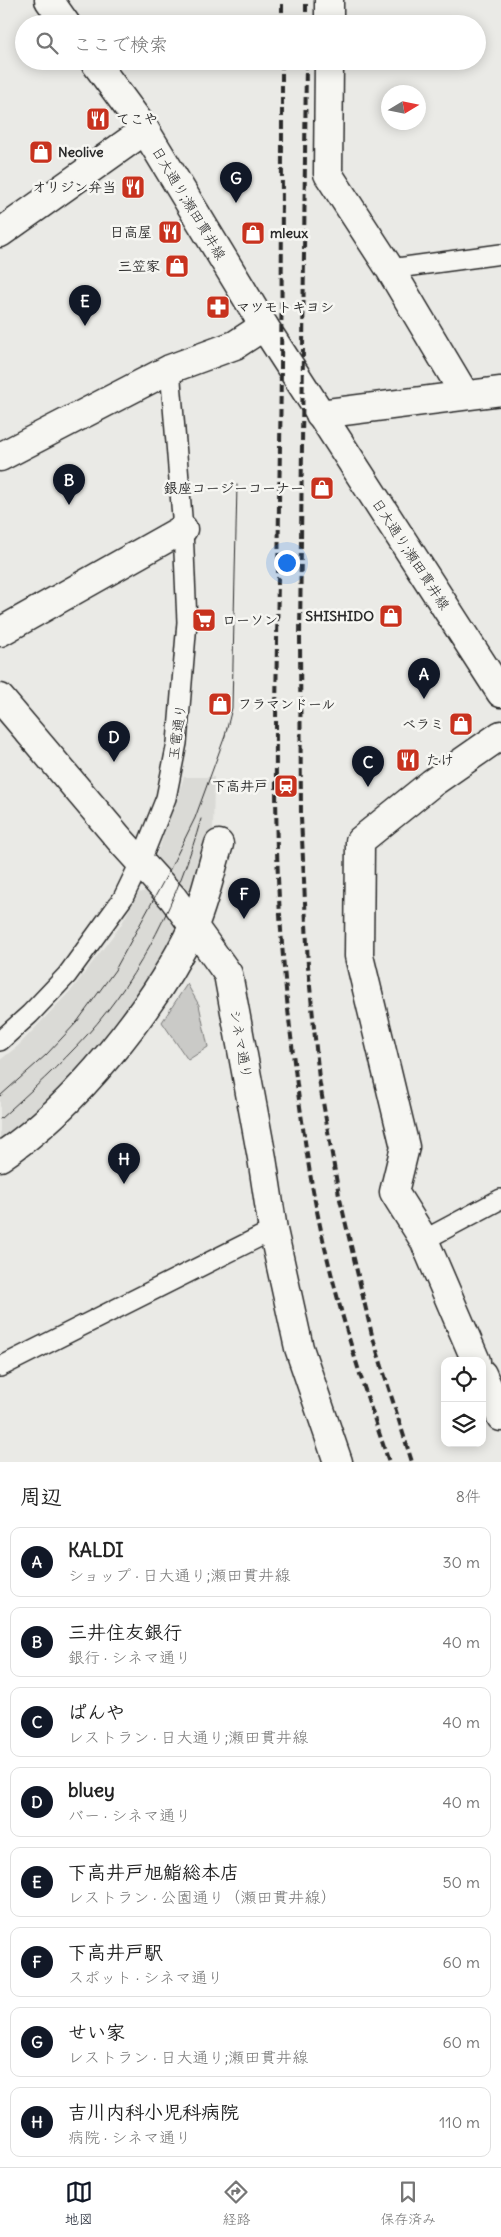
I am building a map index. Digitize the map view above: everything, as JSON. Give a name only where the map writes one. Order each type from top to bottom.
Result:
[{"type":"street","points":[[49,0],[60,15]]},
{"type":"street","points":[[329,0],[329,15]]},
{"type":"street","name":"日大通り;瀬田貫井線","points":[[101,70],[145,130],[264,326],[501,693]]},
{"type":"street","points":[[329,70],[328,174],[390,269],[465,395]]},
{"type":"street","points":[[0,233],[145,130]]},
{"type":"street","points":[[0,457],[170,369],[236,345],[264,326]]},
{"type":"street","points":[[320,414],[501,390]]},
{"type":"street","points":[[0,632],[183,529]]},
{"type":"street","name":"シネマ通り","points":[[0,698],[140,863],[162,884],[194,925],[228,974],[262,1158],[273,1230],[299,1348],[335,1461]]},
{"type":"street","points":[[474,1357],[424,1240],[394,1192],[405,1147],[359,956],[360,841],[432,783],[501,735]]},
{"type":"street","points":[[0,1157],[62,1108],[138,1017],[172,966],[194,925],[219,844]]},
{"type":"street","points":[[486,1383],[501,1417]]},
{"type":"lane","points":[[390,269],[501,254]]},
{"type":"lane","name":"玉電通り","points":[[0,1041],[30,1014],[67,975],[123,898],[140,863],[166,798],[177,743],[187,622],[183,529],[170,369]]},
{"type":"lane","points":[[424,1240],[501,1199]]},
{"type":"lane","points":[[0,1367],[273,1230]]},
{"type":"shaded area","points":[[184,777],[214,777],[213,836],[191,897],[156,857]]},
{"type":"shaded area","points":[[150,890],[182,929],[140,996],[66,1086],[0,1143],[0,1060],[18,1046],[73,988],[121,925],[138,893]]},
{"type":"shaded area","points":[[187,984],[199,1005],[208,1047],[188,1060],[162,1022]]},
{"type":"tram line","points":[[0,1096],[46,1055],[77,1022],[115,970],[168,873],[195,818],[225,736],[232,708],[237,485]]},
{"type":"tram line","points":[[0,1119],[77,1046],[107,1011],[125,986],[170,906],[182,877],[201,819]]},
{"type":"railway","points":[[282,0],[282,15]]},
{"type":"railway","points":[[306,0],[306,15]]},
{"type":"railway","points":[[282,70],[281,337],[276,676],[277,850],[281,928],[292,1045],[315,1199],[342,1313],[364,1388],[389,1462]]},
{"type":"railway","points":[[306,70],[300,637],[301,817],[308,966],[319,1079],[339,1195],[372,1335],[412,1462]]},
{"type":"place","name":"てこや","points":[[98,119]]},
{"type":"place","name":"Neolive","points":[[41,152]]},
{"type":"place","name":"オリジン弁当","points":[[133,187]]},
{"type":"place","name":"せい家","points":[[236,203]]},
{"type":"place","name":"日高屋","points":[[170,232]]},
{"type":"place","name":"mleux","points":[[253,233]]},
{"type":"place","name":"三笠家","points":[[177,266]]},
{"type":"place","name":"マツモトキヨシ","points":[[218,307]]},
{"type":"place","name":"下高井戸旭鮨総本店","points":[[85,326]]},
{"type":"place","name":"銀座コージーコーナー","points":[[322,488]]},
{"type":"place","name":"三井住友銀行","points":[[69,505]]},
{"type":"place","name":"SHISHIDO","points":[[391,616]]},
{"type":"place","name":"ローソン","points":[[204,620]]},
{"type":"place","name":"KALDI","points":[[424,699]]},
{"type":"place","name":"フラマンドール","points":[[220,704]]},
{"type":"place","name":"ベラミ","points":[[461,724]]},
{"type":"place","name":"たけ","points":[[408,760]]},
{"type":"place","name":"bluey","points":[[114,762]]},
{"type":"place","name":"下高井戸","points":[[286,786]]},
{"type":"place","name":"ぱんや","points":[[368,787]]},
{"type":"place","name":"下高井戸駅","points":[[244,919]]},
{"type":"place","name":"吉川内科小児科病院","points":[[124,1184]]}]
